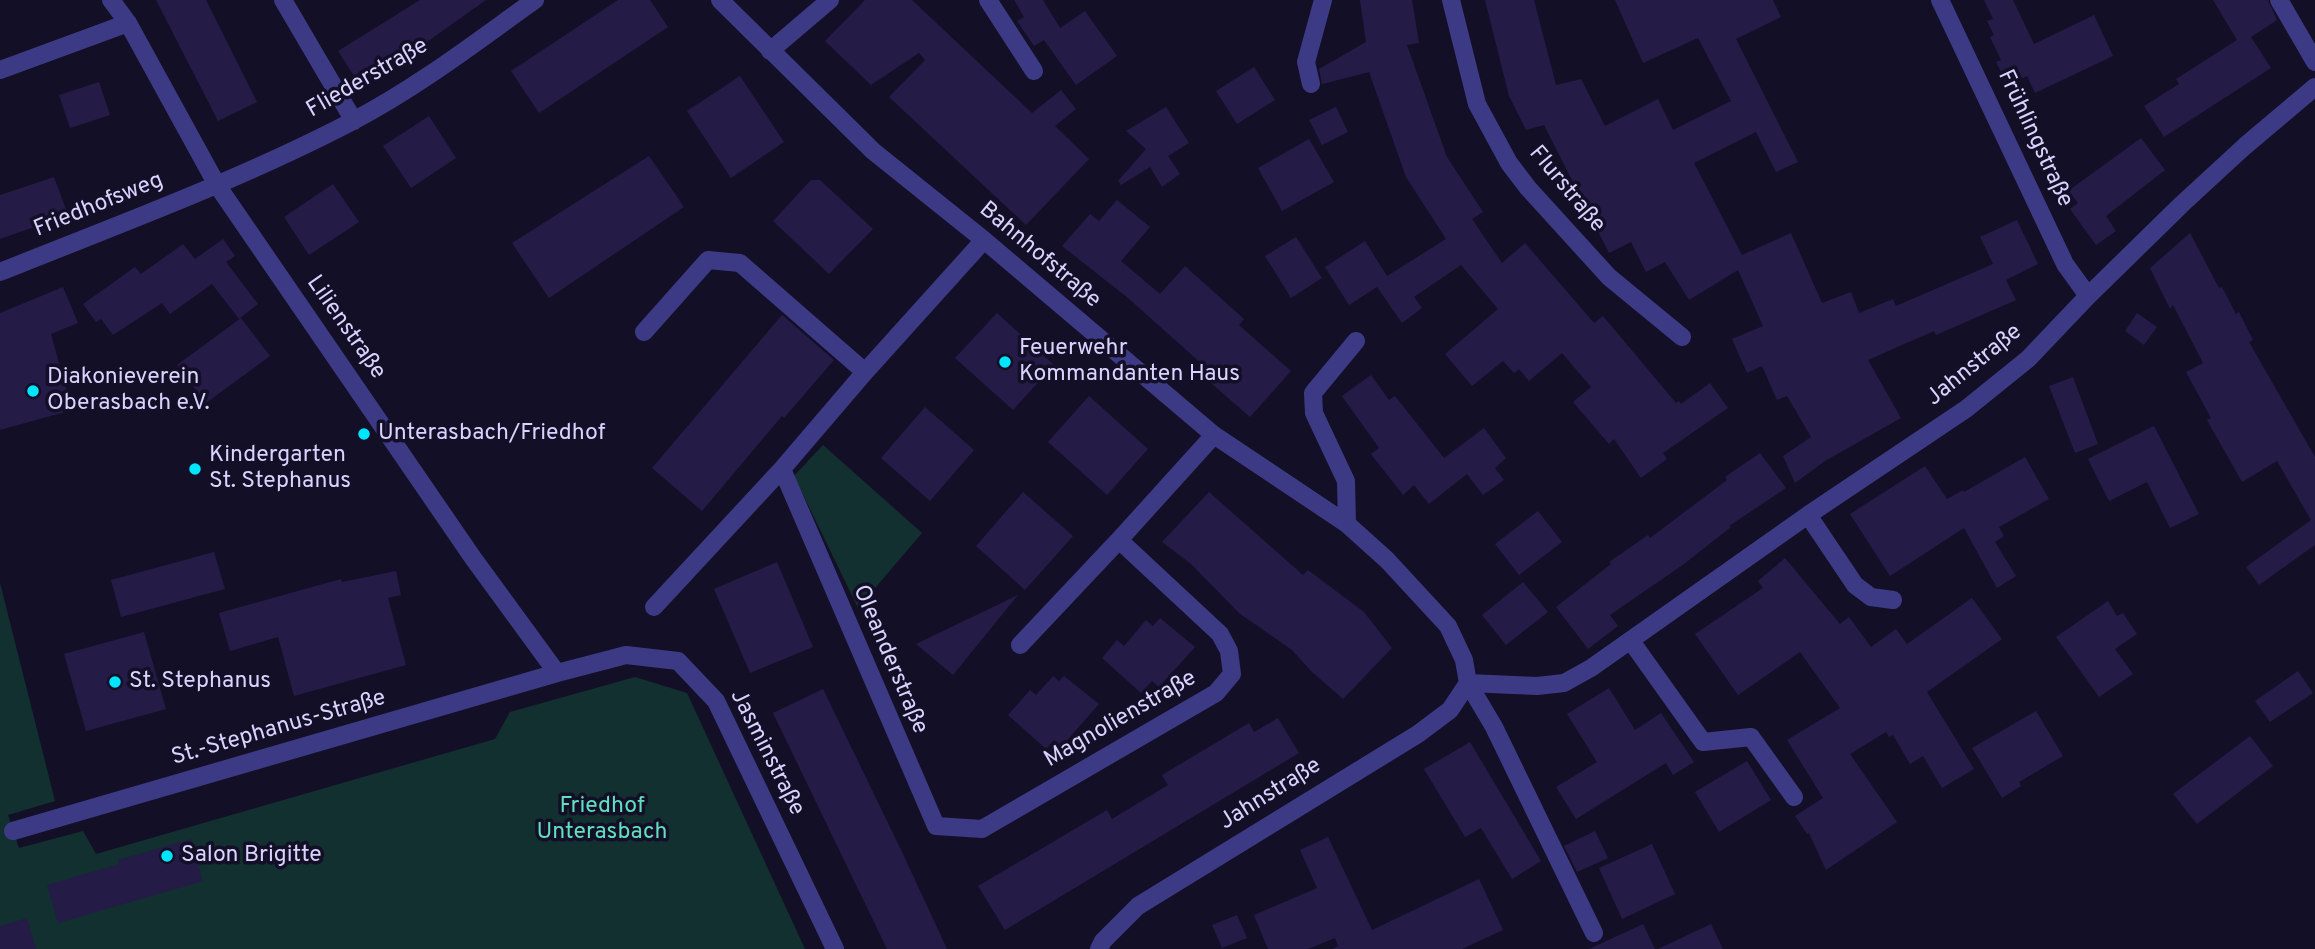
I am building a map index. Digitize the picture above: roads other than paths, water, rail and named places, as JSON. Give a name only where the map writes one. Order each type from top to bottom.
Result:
[{"type":"street","name":"Lilienstraße","points":[[111,0],[128,23],[217,185],[472,558],[557,673]]},
{"type":"street","points":[[283,0],[354,121]]},
{"type":"street","name":"Fliederstraße","points":[[217,185],[354,121],[424,78],[535,0]]},
{"type":"street","name":"Bahnhofstraße","points":[[720,0],[873,151],[984,240],[1214,435],[1347,524],[1387,560],[1448,626],[1464,660],[1468,683]]},
{"type":"street","points":[[770,51],[830,0]]},
{"type":"street","points":[[988,0],[1034,71]]},
{"type":"street","points":[[1311,84],[1306,62],[1323,0]]},
{"type":"street","name":"Flurstraße","points":[[1451,0],[1477,104],[1509,163],[1528,188],[1609,277],[1682,337]]},
{"type":"street","name":"Frühlingstraße","points":[[1940,0],[2065,264],[2088,296]]},
{"type":"street","points":[[2279,0],[2313,53]]},
{"type":"street","points":[[0,69],[128,23]]},
{"type":"street","name":"Jahnstraße","points":[[1099,949],[1103,941],[1138,906],[1418,734],[1450,710],[1468,683],[1537,686],[1564,682],[1631,642],[1808,515],[1966,409],[2028,359],[2088,296],[2200,187],[2315,87]]},
{"type":"street","name":"Friedhofsweg","points":[[0,272],[217,185]]},
{"type":"street","points":[[654,607],[782,469],[984,240]]},
{"type":"street","points":[[644,332],[708,260],[740,263],[865,372]]},
{"type":"street","points":[[1347,524],[1346,481],[1314,413],[1313,393],[1356,341]]},
{"type":"street","points":[[1020,645],[1214,435]]},
{"type":"street","name":"Oleanderstraße","points":[[782,469],[936,827],[982,829]]},
{"type":"street","points":[[1808,515],[1855,585],[1871,597],[1893,600]]},
{"type":"street","name":"Magnolienstraße","points":[[982,829],[1216,693],[1232,674],[1229,651],[1220,634],[1119,540]]},
{"type":"street","points":[[1631,642],[1703,742],[1751,737],[1794,797]]},
{"type":"street","name":"Jasminstraße","points":[[557,673],[626,655],[678,661],[716,701],[835,949]]},
{"type":"street","name":"St.-Stephanus-Straße","points":[[13,831],[557,673]]},
{"type":"street","points":[[1468,683],[1493,727],[1594,933]]},
{"type":"place","name":"Feuerwehr Kommandanten Haus","points":[[1005,362]]},
{"type":"place","name":"Diakonieverein Oberasbach e.V.","points":[[33,391]]},
{"type":"place","name":"Unterasbach/Friedhof","points":[[364,434]]},
{"type":"place","name":"Kindergarten St. Stephanus","points":[[195,469]]},
{"type":"place","name":"St. Stephanus","points":[[115,682]]},
{"type":"place","name":"Salon Brigitte","points":[[167,856]]},
{"type":"park label","name":"Friedhof Unterasbach","points":[[602,820]]}]
